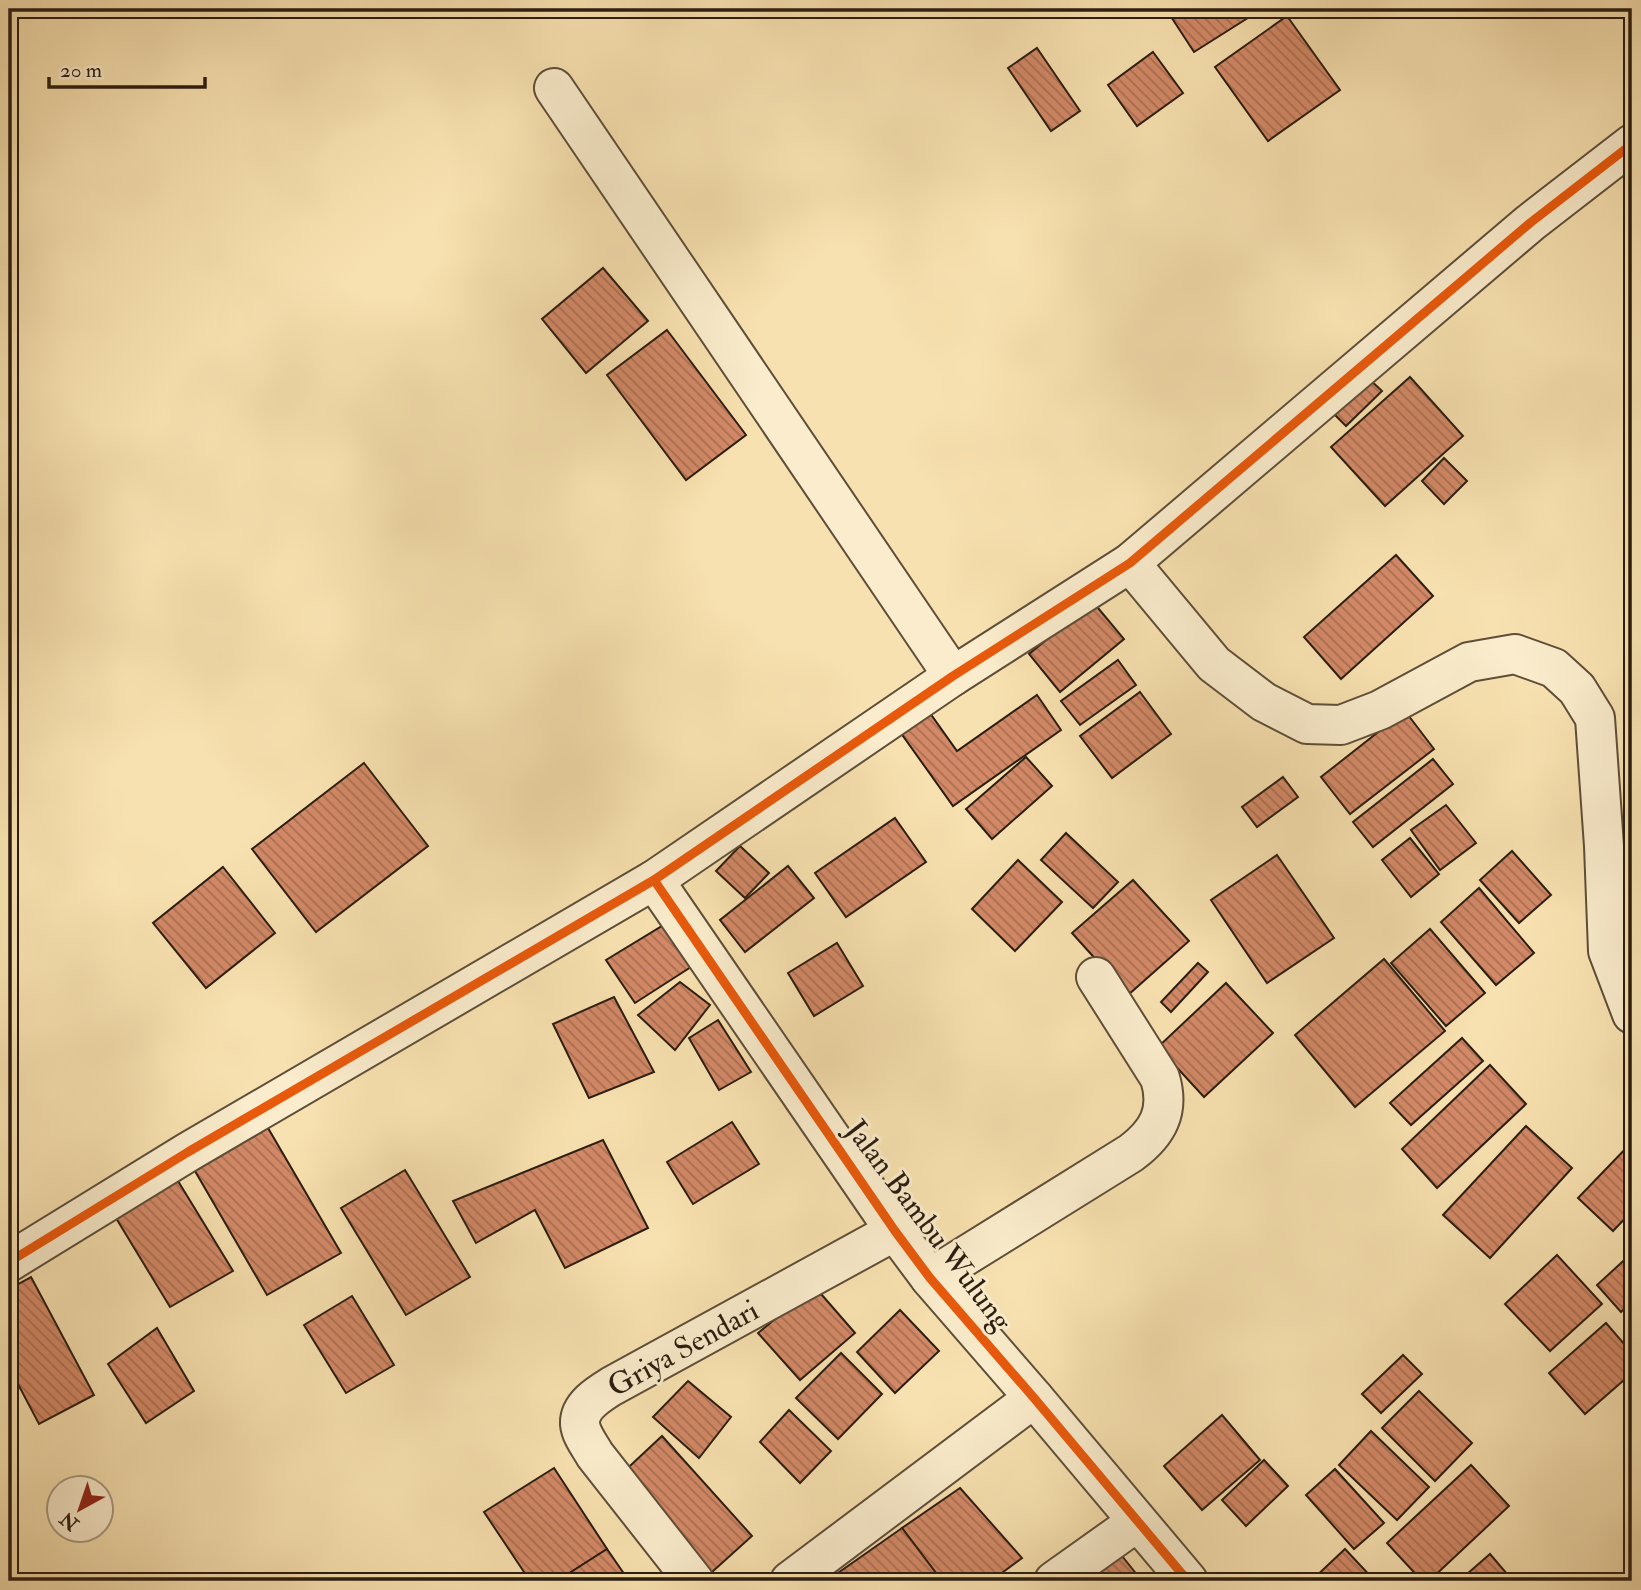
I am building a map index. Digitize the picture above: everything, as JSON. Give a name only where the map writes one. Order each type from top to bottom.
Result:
[{"type":"street","points":[[554,88],[953,676]]},
{"type":"street","points":[[9,1262],[188,1152],[654,880],[953,676],[1130,563],[1530,223],[1632,144]]},
{"type":"street","points":[[1130,563],[1214,664],[1264,702],[1307,724],[1341,726],[1380,710],[1469,662],[1515,654],[1553,668],[1577,689],[1595,718],[1608,951],[1632,1014]]},
{"type":"street","name":"Jalan Bambu Wulung","points":[[654,880],[930,1278],[1188,1581]]},
{"type":"street","points":[[930,1278],[1131,1153],[1147,1141],[1156,1127],[1163,1111],[1164,1091],[1160,1078],[1096,977]]},
{"type":"street","name":"Griya Sendari","points":[[694,1581],[595,1455],[580,1424],[582,1412],[594,1398],[612,1386],[895,1231]]},
{"type":"street","points":[[790,1581],[1034,1398]]},
{"type":"street","points":[[1054,1581],[1137,1522]]},
{"type":"building","points":[[1166,9],[1262,9],[1194,52]]},
{"type":"building","points":[[1287,16],[1340,90],[1268,141],[1215,67]]},
{"type":"building","points":[[1037,48],[1080,111],[1051,131],[1008,68]]},
{"type":"building","points":[[1153,52],[1183,93],[1137,126],[1108,85]]},
{"type":"building","points":[[603,268],[648,321],[586,373],[542,319]]},
{"type":"building","points":[[667,330],[746,435],[686,480],[607,375]]},
{"type":"building","points":[[1367,377],[1382,391],[1346,426],[1331,411]]},
{"type":"building","points":[[1410,377],[1463,436],[1385,506],[1331,447]]},
{"type":"building","points":[[1444,458],[1467,481],[1444,504],[1422,481]]},
{"type":"building","points":[[1396,555],[1433,596],[1341,679],[1304,637]]},
{"type":"building","points":[[1093,602],[1124,639],[1060,692],[1029,654]]},
{"type":"building","points":[[1118,660],[1136,685],[1080,725],[1061,701]]},
{"type":"building","points":[[1140,692],[1171,734],[1112,778],[1080,736]]},
{"type":"building","points":[[1037,695],[1061,730],[953,806],[898,729],[927,709],[957,751]]},
{"type":"building","points":[[1405,711],[1434,749],[1350,814],[1321,777]]},
{"type":"building","points":[[1026,757],[1052,786],[992,839],[966,809]]},
{"type":"building","points":[[1433,759],[1453,784],[1373,847],[1353,822]]},
{"type":"building","points":[[364,763],[428,846],[316,932],[252,849]]},
{"type":"building","points":[[1283,777],[1298,797],[1257,827],[1242,807]]},
{"type":"building","points":[[1446,805],[1476,843],[1440,870],[1411,830]]},
{"type":"building","points":[[895,818],[926,862],[846,917],[815,873]]},
{"type":"building","points":[[1066,833],[1118,882],[1093,908],[1041,860]]},
{"type":"building","points":[[1410,838],[1439,874],[1411,897],[1382,860]]},
{"type":"building","points":[[740,846],[769,873],[745,898],[716,871]]},
{"type":"building","points":[[1512,851],[1551,895],[1519,923],[1480,880]]},
{"type":"building","points":[[1277,855],[1334,938],[1267,983],[1211,900]]},
{"type":"building","points":[[1018,860],[1062,902],[1015,951],[972,909]]},
{"type":"building","points":[[788,866],[814,898],[745,952],[720,920]]},
{"type":"building","points":[[223,867],[275,933],[206,988],[153,923]]},
{"type":"building","points":[[1133,880],[1189,941],[1128,995],[1072,933]]},
{"type":"building","points":[[1479,888],[1534,953],[1496,985],[1441,922]]},
{"type":"building","points":[[667,923],[691,967],[635,1003],[606,960]]},
{"type":"building","points":[[1430,929],[1485,993],[1446,1026],[1391,963]]},
{"type":"building","points":[[837,943],[863,986],[814,1016],[788,973]]},
{"type":"building","points":[[1384,959],[1445,1031],[1355,1107],[1295,1035]]},
{"type":"building","points":[[1198,963],[1208,972],[1171,1012],[1161,1002]]},
{"type":"building","points":[[680,982],[710,1005],[675,1050],[638,1015]]},
{"type":"building","points":[[1226,983],[1273,1033],[1204,1097],[1158,1047]]},
{"type":"building","points":[[614,997],[654,1072],[589,1098],[553,1024]]},
{"type":"building","points":[[718,1020],[751,1072],[719,1090],[689,1038]]},
{"type":"building","points":[[1462,1038],[1483,1061],[1411,1125],[1390,1103]]},
{"type":"building","points":[[1490,1065],[1526,1104],[1437,1188],[1402,1149]]},
{"type":"building","points":[[732,1122],[759,1164],[693,1204],[667,1162]]},
{"type":"building","points":[[1526,1126],[1572,1168],[1490,1258],[1443,1215]]},
{"type":"building","points":[[268,1128],[341,1253],[267,1295],[195,1171]]},
{"type":"building","points":[[603,1140],[648,1228],[565,1268],[535,1210],[476,1243],[453,1201]]},
{"type":"building","points":[[1632,1142],[1632,1211],[1613,1231],[1578,1198]]},
{"type":"building","points":[[405,1170],[470,1277],[406,1315],[341,1208]]},
{"type":"building","points":[[178,1181],[233,1271],[170,1307],[116,1218]]},
{"type":"building","points":[[1632,1253],[1632,1301],[1621,1312],[1597,1285]]},
{"type":"building","points":[[1557,1255],[1602,1304],[1550,1351],[1505,1304]]},
{"type":"building","points":[[31,1277],[94,1395],[39,1424],[9,1367],[9,1289]]},
{"type":"building","points":[[815,1287],[855,1333],[800,1380],[758,1333]]},
{"type":"building","points":[[352,1296],[394,1365],[346,1393],[304,1325]]},
{"type":"building","points":[[900,1310],[939,1351],[895,1393],[857,1352]]},
{"type":"building","points":[[1606,1323],[1632,1353],[1632,1373],[1585,1414],[1549,1373]]},
{"type":"building","points":[[157,1328],[194,1391],[146,1423],[108,1364]]},
{"type":"building","points":[[841,1353],[882,1394],[838,1439],[796,1398]]},
{"type":"building","points":[[1403,1355],[1422,1374],[1381,1413],[1362,1394]]},
{"type":"building","points":[[688,1381],[731,1417],[699,1458],[653,1417]]},
{"type":"building","points":[[1419,1391],[1472,1443],[1435,1481],[1382,1428]]},
{"type":"building","points":[[789,1410],[831,1451],[800,1483],[760,1442]]},
{"type":"building","points":[[1222,1415],[1260,1460],[1202,1510],[1164,1466]]},
{"type":"building","points":[[1371,1431],[1429,1487],[1397,1520],[1339,1465]]},
{"type":"building","points":[[662,1436],[752,1536],[702,1581],[617,1478]]},
{"type":"building","points":[[1264,1460],[1288,1486],[1246,1526],[1222,1500]]},
{"type":"building","points":[[1471,1465],[1509,1506],[1429,1581],[1422,1581],[1387,1543]]},
{"type":"building","points":[[554,1468],[607,1549],[557,1581],[530,1581],[484,1512]]},
{"type":"building","points":[[1335,1469],[1384,1523],[1354,1549],[1306,1495]]},
{"type":"building","points":[[960,1488],[1022,1558],[991,1581],[942,1581],[902,1528]]},
{"type":"building","points":[[902,1528],[942,1581],[845,1581],[838,1573]]},
{"type":"building","points":[[1114,1546],[1142,1581],[1071,1581]]},
{"type":"building","points":[[607,1549],[629,1581],[557,1581]]},
{"type":"building","points":[[1345,1549],[1375,1581],[1311,1581]]},
{"type":"building","points":[[1490,1554],[1513,1581],[1459,1581]]},
{"type":"cycle path","points":[[9,1262],[188,1152],[654,880],[953,676],[1130,563],[1530,223],[1632,144]]},
{"type":"cycle path","points":[[654,880],[930,1278],[1188,1581]]}]
